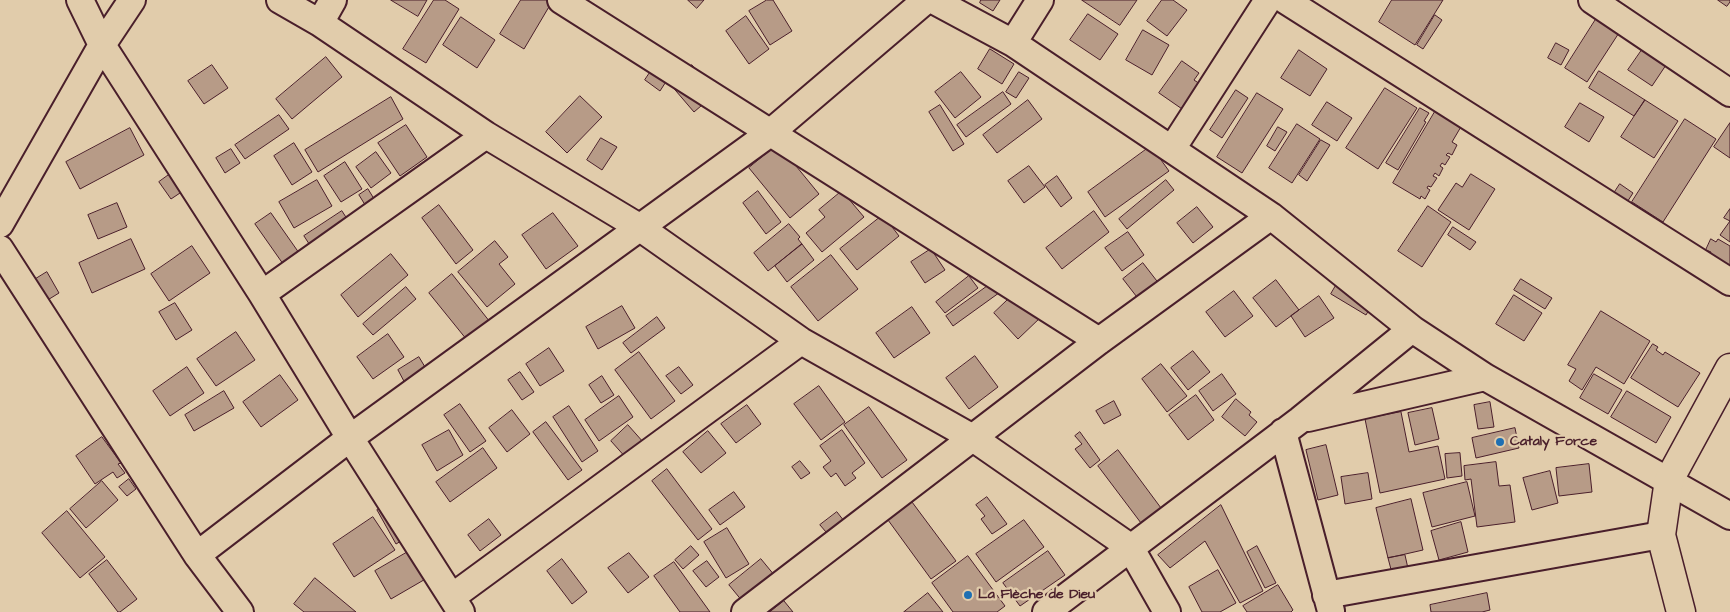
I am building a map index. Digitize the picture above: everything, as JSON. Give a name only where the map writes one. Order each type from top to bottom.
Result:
[{"type":"street","points":[[80,0],[102,45],[262,294],[350,438],[457,605],[801,342]]},
{"type":"street","points":[[0,224],[102,45],[132,0]]},
{"type":"street","points":[[280,0],[320,23],[486,135],[639,227],[801,342],[973,438],[1130,547],[1167,612]]},
{"type":"street","points":[[320,23],[333,0]]},
{"type":"street","points":[[561,0],[1099,341]]},
{"type":"street","points":[[198,555],[350,438],[770,133],[926,0]]},
{"type":"street","points":[[933,0],[1013,43],[1271,216],[1412,330],[1485,377],[1730,516]]},
{"type":"street","points":[[1013,43],[1040,0]]},
{"type":"street","points":[[1172,149],[1268,0]]},
{"type":"street","points":[[1285,0],[1730,282]]},
{"type":"street","points":[[1592,0],[1730,93]]},
{"type":"street","points":[[262,294],[486,135]]},
{"type":"street","points":[[745,612],[1099,341],[1271,216]]},
{"type":"street","points":[[0,249],[198,555],[240,612]]},
{"type":"street","points":[[1046,612],[1292,426],[1412,330]]},
{"type":"street","points":[[1681,612],[1661,535],[1669,480],[1730,368]]},
{"type":"street","points":[[1292,426],[1485,377]]},
{"type":"street","points":[[1292,426],[1328,603],[1661,535]]},
{"type":"building","points":[[391,0],[427,0],[418,16]]},
{"type":"building","points":[[434,0],[445,0],[459,9],[426,63],[403,49]]},
{"type":"building","points":[[521,0],[553,0],[524,49],[500,34]]},
{"type":"building","points":[[688,0],[704,0],[697,8]]},
{"type":"building","points":[[767,0],[773,0],[792,31],[770,45],[749,11]]},
{"type":"building","points":[[981,0],[1000,0],[993,11],[980,3]]},
{"type":"building","points":[[1082,0],[1137,0],[1120,25]]},
{"type":"building","points":[[1162,0],[1173,0],[1187,10],[1167,36],[1147,21]]},
{"type":"building","points":[[1392,0],[1443,0],[1415,45],[1379,22]]},
{"type":"building","points":[[1718,0],[1730,0],[1730,2],[1727,6]]},
{"type":"building","points":[[1605,5],[1628,19],[1587,82],[1565,68]]},
{"type":"building","points":[[1088,14],[1118,34],[1100,60],[1070,40]]},
{"type":"building","points":[[1435,15],[1442,20],[1423,49],[1417,45]]},
{"type":"building","points":[[746,16],[769,49],[749,64],[726,31]]},
{"type":"building","points":[[461,17],[495,40],[477,68],[443,45]]},
{"type":"building","points":[[1143,30],[1169,45],[1152,75],[1126,60]]},
{"type":"building","points":[[1556,43],[1569,50],[1561,65],[1548,58]]},
{"type":"building","points":[[1644,47],[1668,62],[1652,86],[1628,70]]},
{"type":"building","points":[[990,49],[1014,64],[1002,84],[978,69]]},
{"type":"building","points":[[1299,50],[1327,69],[1310,96],[1281,78]]},
{"type":"building","points":[[663,53],[678,63],[660,91],[645,80]]},
{"type":"building","points":[[326,57],[342,77],[292,119],[276,99]]},
{"type":"building","points":[[1182,61],[1199,73],[1194,80],[1203,86],[1185,111],[1159,93]]},
{"type":"building","points":[[212,65],[228,88],[204,104],[188,81]]},
{"type":"building","points":[[692,65],[716,93],[694,112],[670,84]]},
{"type":"building","points":[[1599,71],[1645,100],[1634,116],[1589,88]]},
{"type":"building","points":[[961,72],[981,97],[955,118],[935,92]]},
{"type":"building","points":[[1019,72],[1029,78],[1016,98],[1006,92]]},
{"type":"building","points":[[1385,88],[1417,108],[1378,169],[1346,148]]},
{"type":"building","points":[[1236,90],[1248,98],[1222,138],[1210,130]]},
{"type":"building","points":[[1003,92],[1011,104],[966,137],[957,125]]},
{"type":"building","points":[[1257,93],[1283,109],[1242,173],[1217,157]]},
{"type":"building","points":[[580,96],[602,117],[567,153],[546,132]]},
{"type":"building","points":[[391,97],[403,119],[318,172],[305,150]]},
{"type":"building","points":[[1028,100],[1042,119],[997,153],[983,135]]},
{"type":"building","points":[[1645,100],[1678,121],[1654,158],[1621,137]]},
{"type":"building","points":[[1327,102],[1352,118],[1337,141],[1312,125]]},
{"type":"building","points":[[1580,103],[1604,117],[1589,142],[1565,127]]},
{"type":"building","points":[[940,105],[964,144],[953,151],[929,112]]},
{"type":"building","points":[[1420,108],[1429,113],[1424,121],[1426,122],[1398,170],[1386,163]]},
{"type":"building","points":[[1436,110],[1462,125],[1452,142],[1457,145],[1452,155],[1448,153],[1446,155],[1450,157],[1445,165],[1442,163],[1440,166],[1443,168],[1439,176],[1435,173],[1433,176],[1437,178],[1431,187],[1428,186],[1427,188],[1430,190],[1425,199],[1421,196],[1420,199],[1393,183]]},
{"type":"building","points":[[279,115],[289,129],[245,159],[235,145]]},
{"type":"building","points":[[1685,119],[1716,139],[1663,222],[1632,202]]},
{"type":"building","points":[[1730,123],[1730,158],[1714,147]]},
{"type":"building","points":[[1297,124],[1320,139],[1292,183],[1269,168]]},
{"type":"building","points":[[406,125],[427,157],[400,176],[378,143]]},
{"type":"building","points":[[1278,127],[1287,132],[1275,151],[1267,146]]},
{"type":"building","points":[[130,128],[144,155],[80,189],[66,162]]},
{"type":"building","points":[[601,138],[617,147],[602,170],[587,160]]},
{"type":"building","points":[[1321,140],[1330,145],[1307,181],[1299,175]]},
{"type":"building","points":[[294,143],[312,172],[292,185],[274,156]]},
{"type":"building","points":[[778,144],[819,194],[790,218],[749,168]]},
{"type":"building","points":[[1151,146],[1169,171],[1105,217],[1088,192]]},
{"type":"building","points":[[231,149],[240,163],[225,173],[216,158]]},
{"type":"building","points":[[376,152],[391,173],[371,188],[356,167]]},
{"type":"building","points":[[345,162],[362,189],[341,202],[324,176]]},
{"type":"building","points":[[1029,166],[1045,187],[1024,203],[1008,181]]},
{"type":"building","points":[[177,169],[189,187],[171,199],[159,182]]},
{"type":"building","points":[[1471,174],[1495,189],[1469,230],[1438,210],[1456,183],[1462,187]]},
{"type":"building","points":[[1057,176],[1072,198],[1061,207],[1045,185]]},
{"type":"building","points":[[317,180],[332,206],[294,228],[279,202]]},
{"type":"building","points":[[1166,180],[1174,190],[1127,229],[1119,219]]},
{"type":"building","points":[[1620,184],[1633,193],[1620,213],[1607,204]]},
{"type":"building","points":[[368,189],[376,202],[367,208],[359,195]]},
{"type":"building","points":[[758,191],[781,222],[766,234],[743,203]]},
{"type":"building","points":[[842,191],[864,217],[822,252],[806,233],[825,217],[819,210]]},
{"type":"building","points":[[117,203],[127,227],[98,239],[88,215]]},
{"type":"building","points":[[439,205],[473,250],[456,264],[422,218]]},
{"type":"building","points":[[1428,206],[1451,222],[1422,267],[1398,251]]},
{"type":"building","points":[[1197,207],[1213,227],[1193,243],[1177,223]]},
{"type":"building","points":[[1730,209],[1730,221],[1724,218]]},
{"type":"building","points":[[342,211],[351,225],[313,250],[304,236]]},
{"type":"building","points":[[1094,211],[1109,232],[1062,269],[1046,248]]},
{"type":"building","points":[[271,213],[304,260],[288,271],[255,224]]},
{"type":"building","points":[[553,213],[578,246],[546,269],[522,235]]},
{"type":"building","points":[[883,215],[899,236],[857,270],[840,249]]},
{"type":"building","points":[[1730,221],[1730,242],[1720,235]]},
{"type":"building","points":[[789,224],[800,237],[798,239],[802,244],[768,271],[754,253]]},
{"type":"building","points":[[1453,227],[1476,242],[1470,250],[1448,235]]},
{"type":"building","points":[[1128,232],[1144,255],[1122,271],[1105,248]]},
{"type":"building","points":[[131,239],[145,269],[92,293],[79,263]]},
{"type":"building","points":[[1711,239],[1716,242],[1718,239],[1730,246],[1730,272],[1706,260],[1711,252],[1706,250]]},
{"type":"building","points":[[495,241],[508,257],[499,264],[515,284],[487,307],[458,272]]},
{"type":"building","points":[[802,244],[814,260],[787,282],[775,266]]},
{"type":"building","points":[[192,246],[210,273],[169,301],[151,274]]},
{"type":"building","points":[[931,249],[945,270],[925,283],[911,262]]},
{"type":"building","points":[[391,254],[408,275],[358,317],[341,295]]},
{"type":"building","points":[[831,255],[858,289],[818,321],[791,287]]},
{"type":"building","points":[[1143,263],[1160,285],[1140,301],[1123,279]]},
{"type":"building","points":[[47,272],[59,293],[46,301],[34,280]]},
{"type":"building","points":[[452,274],[490,322],[467,340],[429,293]]},
{"type":"building","points":[[969,276],[978,288],[945,313],[936,302]]},
{"type":"building","points":[[1521,279],[1552,298],[1545,309],[1514,290]]},
{"type":"building","points":[[996,280],[1003,290],[953,326],[946,316]]},
{"type":"building","points":[[1276,280],[1299,310],[1276,327],[1253,298]]},
{"type":"building","points":[[1338,282],[1373,303],[1366,315],[1331,294]]},
{"type":"building","points":[[406,287],[416,299],[373,335],[363,324]]},
{"type":"building","points":[[1017,291],[1041,317],[1018,339],[994,313]]},
{"type":"building","points":[[1234,291],[1253,316],[1225,337],[1206,312]]},
{"type":"building","points":[[1514,295],[1542,313],[1524,341],[1496,324]]},
{"type":"building","points":[[1319,296],[1334,318],[1305,337],[1291,316]]},
{"type":"building","points":[[175,303],[192,330],[176,340],[159,312]]},
{"type":"building","points":[[622,306],[635,328],[598,349],[586,327]]},
{"type":"building","points":[[912,307],[930,333],[894,358],[876,333]]},
{"type":"building","points":[[1601,311],[1650,341],[1624,384],[1596,367],[1582,390],[1569,381],[1576,369],[1568,365]]},
{"type":"building","points":[[657,317],[665,328],[631,353],[623,343]]},
{"type":"building","points":[[236,332],[255,360],[216,386],[197,359]]},
{"type":"building","points":[[388,334],[404,357],[373,379],[357,357]]},
{"type":"building","points":[[1653,344],[1658,347],[1656,350],[1663,355],[1665,352],[1700,373],[1678,407],[1631,378]]},
{"type":"building","points":[[549,348],[564,371],[540,386],[526,364]]},
{"type":"building","points":[[1193,351],[1210,372],[1188,390],[1171,368]]},
{"type":"building","points":[[639,352],[675,401],[651,419],[615,370]]},
{"type":"building","points":[[975,356],[998,387],[969,409],[946,378]]},
{"type":"building","points":[[419,357],[428,372],[406,385],[398,370]]},
{"type":"building","points":[[1161,364],[1187,396],[1167,412],[1142,379]]},
{"type":"building","points":[[187,367],[204,393],[170,416],[153,391]]},
{"type":"building","points":[[679,367],[693,385],[681,394],[666,376]]},
{"type":"building","points":[[520,372],[534,392],[522,400],[508,380]]},
{"type":"building","points":[[1222,374],[1236,394],[1213,411],[1199,391]]},
{"type":"building","points":[[1594,374],[1622,390],[1608,414],[1580,398]]},
{"type":"building","points":[[280,375],[298,400],[261,427],[243,402]]},
{"type":"building","points":[[602,376],[614,395],[601,403],[589,385]]},
{"type":"building","points":[[819,386],[845,422],[821,440],[794,404]]},
{"type":"building","points":[[224,391],[234,408],[194,431],[185,415]]},
{"type":"building","points":[[1627,391],[1671,417],[1656,443],[1611,417]]},
{"type":"building","points":[[1196,395],[1214,420],[1188,440],[1169,415]]},
{"type":"building","points":[[619,396],[633,417],[599,441],[585,420]]},
{"type":"building","points":[[1236,399],[1251,412],[1249,415],[1257,422],[1245,436],[1222,417]]},
{"type":"building","points":[[1114,401],[1121,415],[1104,424],[1096,411]]},
{"type":"building","points":[[1490,402],[1494,427],[1478,429],[1474,405]]},
{"type":"building","points":[[460,404],[486,441],[470,452],[444,415]]},
{"type":"building","points":[[747,405],[761,424],[736,443],[721,424]]},
{"type":"building","points":[[569,406],[598,451],[582,462],[553,417]]},
{"type":"building","points":[[869,407],[907,460],[882,478],[844,425]]},
{"type":"building","points":[[1432,408],[1439,439],[1415,445],[1408,413]]},
{"type":"building","points":[[512,410],[530,434],[507,452],[489,428]]},
{"type":"building","points":[[1401,412],[1409,452],[1438,446],[1445,479],[1380,493],[1365,419]]},
{"type":"building","points":[[546,422],[582,470],[568,480],[533,432]]},
{"type":"building","points":[[628,425],[644,443],[627,459],[611,441]]},
{"type":"building","points":[[1515,428],[1519,448],[1476,458],[1472,438]]},
{"type":"building","points":[[449,430],[463,455],[437,471],[422,445]]},
{"type":"building","points":[[842,430],[865,463],[852,473],[856,478],[845,486],[836,473],[831,477],[823,467],[831,461],[820,446]]},
{"type":"building","points":[[708,431],[726,453],[701,473],[683,452]]},
{"type":"building","points":[[1080,432],[1100,460],[1090,468],[1075,449],[1082,444],[1075,436]]},
{"type":"building","points":[[102,437],[121,463],[118,464],[125,473],[117,478],[113,472],[95,484],[76,456]]},
{"type":"building","points":[[1326,445],[1338,495],[1318,500],[1306,450]]},
{"type":"building","points":[[483,448],[497,468],[450,502],[436,482]]},
{"type":"building","points":[[1118,450],[1161,508],[1141,523],[1098,466]]},
{"type":"building","points":[[1460,453],[1462,476],[1447,478],[1445,454]]},
{"type":"building","points":[[800,461],[810,473],[801,479],[792,467]]},
{"type":"building","points":[[1496,462],[1499,486],[1510,485],[1515,522],[1477,527],[1471,479],[1465,480],[1464,466]]},
{"type":"building","points":[[1589,464],[1592,492],[1559,496],[1556,468]]},
{"type":"building","points":[[667,469],[712,529],[698,540],[652,481]]},
{"type":"building","points":[[1550,471],[1558,503],[1532,510],[1523,478]]},
{"type":"building","points":[[1368,473],[1372,499],[1345,504],[1341,477]]},
{"type":"building","points":[[129,479],[136,489],[127,496],[119,487]]},
{"type":"building","points":[[102,481],[118,500],[86,528],[70,509]]},
{"type":"building","points":[[1467,482],[1475,516],[1432,527],[1423,493]]},
{"type":"building","points":[[734,492],[745,507],[720,525],[709,510]]},
{"type":"building","points":[[987,497],[1007,524],[992,534],[981,519],[985,516],[976,505]]},
{"type":"building","points":[[398,498],[418,531],[396,544],[377,510]]},
{"type":"building","points":[[1411,499],[1423,550],[1388,558],[1376,508]]},
{"type":"building","points":[[912,502],[956,561],[931,579],[888,520]]},
{"type":"building","points":[[1221,505],[1263,591],[1240,603],[1205,541],[1170,568],[1158,555]]},
{"type":"building","points":[[67,511],[105,557],[80,578],[42,533]]},
{"type":"building","points":[[837,512],[848,526],[832,539],[820,525]]},
{"type":"building","points":[[373,517],[395,550],[354,577],[333,544]]},
{"type":"building","points":[[489,519],[501,535],[480,551],[468,535]]},
{"type":"building","points":[[1024,520],[1044,547],[996,582],[976,554]]},
{"type":"building","points":[[1461,522],[1468,552],[1439,560],[1431,531]]},
{"type":"building","points":[[727,528],[749,564],[726,578],[704,542]]},
{"type":"building","points":[[425,542],[441,570],[391,599],[375,571]]},
{"type":"building","points":[[691,546],[699,555],[683,569],[675,560]]},
{"type":"building","points":[[1257,546],[1276,583],[1265,588],[1247,552]]},
{"type":"building","points":[[1048,551],[1065,575],[1020,606],[1003,583]]},
{"type":"building","points":[[629,553],[649,577],[628,593],[608,568]]},
{"type":"building","points":[[1405,555],[1409,573],[1393,577],[1388,558]]},
{"type":"building","name":"La Flèche de Dieu","points":[[968,556],[1005,606],[997,612],[953,612],[932,583]]},
{"type":"building","points":[[562,559],[587,592],[572,604],[547,571]]},
{"type":"building","points":[[761,559],[775,576],[743,602],[729,585]]},
{"type":"building","points":[[107,560],[137,599],[120,612],[118,612],[89,574]]},
{"type":"building","points":[[707,561],[719,577],[706,587],[693,571]]},
{"type":"building","points":[[674,562],[710,612],[680,612],[654,576]]},
{"type":"building","points":[[1218,570],[1236,603],[1220,612],[1202,612],[1189,587]]},
{"type":"building","points":[[315,578],[356,612],[304,612],[294,604]]},
{"type":"building","points":[[1278,585],[1293,610],[1291,612],[1247,612],[1243,606]]},
{"type":"building","points":[[928,593],[943,612],[904,612]]},
{"type":"building","points":[[1487,593],[1490,610],[1482,612],[1431,612],[1430,605]]},
{"type":"building","points":[[784,601],[793,612],[770,612]]},
{"type":"place","name":"Cataly Force","points":[[1500,442]]},
{"type":"place","name":"La Flèche de Dieu","points":[[968,595]]}]
